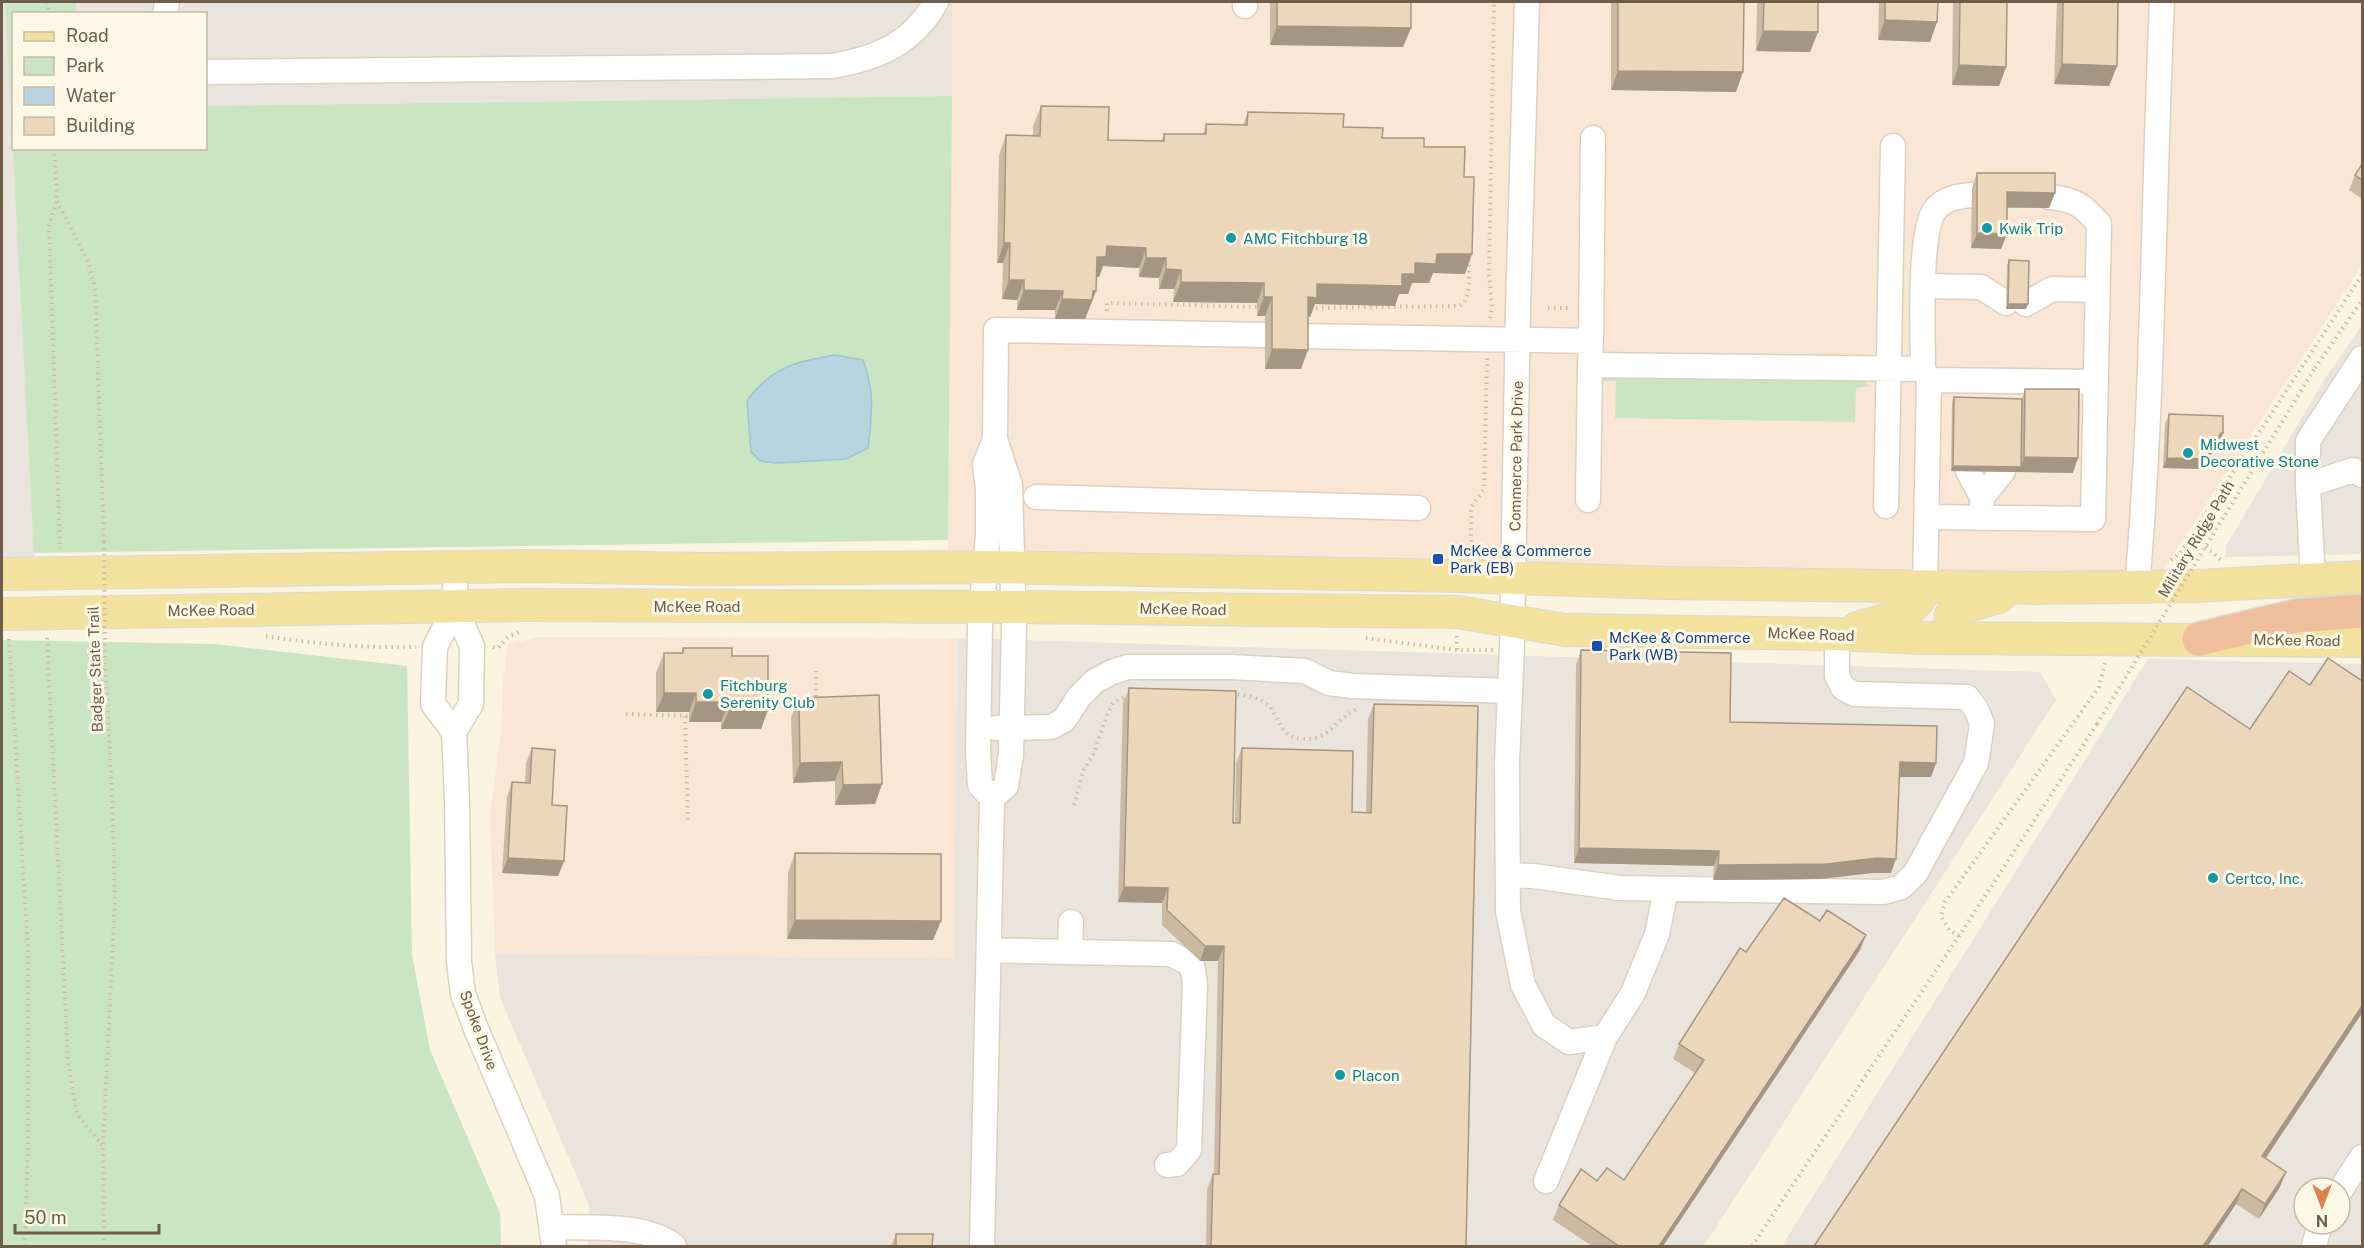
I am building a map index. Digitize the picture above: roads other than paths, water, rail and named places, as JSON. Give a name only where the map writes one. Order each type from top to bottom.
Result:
[{"type":"highway","points":[[2199,639],[2296,616],[2362,611]]},
{"type":"main road","points":[[2,574],[527,567],[704,569],[999,567],[1925,588],[2137,587],[2362,577]]},
{"type":"main road","points":[[1837,634],[1903,613],[1919,602],[1925,588]]},
{"type":"main road","points":[[1949,638],[1951,615],[1962,607],[2038,588]]},
{"type":"main road","name":"McKee Road","points":[[5,614],[455,607],[1013,607],[1457,612],[1566,630],[1949,638],[2362,641]]},
{"type":"street","points":[[207,72],[832,66],[858,61],[885,51],[910,36],[928,16],[936,2]]},
{"type":"street","name":"Commerce Park Drive","points":[[1527,2],[1513,621],[1509,691],[1508,911],[1523,985],[1544,1025],[1569,1042],[1605,1037]]},
{"type":"street","points":[[2137,587],[2154,292],[2155,146],[2162,2]]},
{"type":"street","points":[[1588,500],[1593,138]]},
{"type":"street","points":[[1886,506],[1893,146]]},
{"type":"street","points":[[1925,588],[1927,517],[1924,286],[1926,231],[1935,209],[1953,196],[1972,195]]},
{"type":"street","points":[[1927,517],[1982,507],[2093,519],[2098,224],[2086,208],[2067,198],[2049,197]]},
{"type":"street","points":[[1924,286],[1981,287],[2016,293],[2052,289],[2097,290]]},
{"type":"street","points":[[982,1246],[992,798],[980,784],[978,727],[982,607],[999,567],[1010,485],[995,439],[996,330],[1265,335]]},
{"type":"street","points":[[1300,336],[1518,340],[1591,353],[1889,368],[1926,374],[1969,392],[2004,392],[2095,382]]},
{"type":"street","points":[[2313,580],[2308,441],[2362,358]]},
{"type":"street","points":[[2308,485],[2353,470],[2362,475]]},
{"type":"street","points":[[1968,471],[1982,507]]},
{"type":"street","points":[[1982,507],[2003,471]]},
{"type":"street","points":[[1036,497],[1418,508]]},
{"type":"street","points":[[992,798],[1006,786],[1011,728],[1013,607],[999,567]]},
{"type":"street","points":[[455,569],[455,607],[472,646],[471,704],[454,732],[434,704],[434,693],[435,647],[455,607]]},
{"type":"street","points":[[1508,875],[1533,876],[1620,888],[1884,892],[1901,887],[1914,874],[1976,763],[1982,724],[1976,709],[1967,697],[1855,694],[1843,688],[1837,676],[1837,634]]},
{"type":"street","points":[[978,727],[1051,727],[1064,720],[1079,697],[1095,681],[1128,667],[1305,670],[1329,683],[1352,686],[1509,691]]},
{"type":"street","name":"Spoke Drive","points":[[454,732],[459,962],[463,994],[547,1196],[553,1237]]},
{"type":"street","points":[[1546,1181],[1605,1037],[1633,993],[1657,934],[1666,889]]},
{"type":"street","points":[[1070,952],[1071,922]]},
{"type":"street","points":[[989,950],[1171,954],[1192,965],[1195,984],[1189,1150],[1177,1164],[1167,1165]]},
{"type":"street","points":[[2350,1176],[2362,1157]]},
{"type":"street","points":[[553,1237],[616,1229],[651,1233],[674,1246]]},
{"type":"water","points":[[835,355],[863,360],[872,404],[868,448],[846,459],[776,463],[760,461],[751,452],[747,400],[767,380],[786,367]]},
{"type":"place","name":"Kwik Trip","points":[[1987,228]]},
{"type":"place","name":"AMC Fitchburg 18","points":[[1231,238]]},
{"type":"place","name":"Midwest Decorative Stone","points":[[2188,453]]},
{"type":"place","name":"McKee & Commerce Park (EB)","points":[[1438,559]]},
{"type":"place","name":"McKee & Commerce Park (WB)","points":[[1597,646]]},
{"type":"place","name":"Fitchburg Serenity Club","points":[[708,694]]},
{"type":"place","name":"Certco, Inc.","points":[[2213,878]]},
{"type":"place","name":"Placon","points":[[1340,1075]]}]
